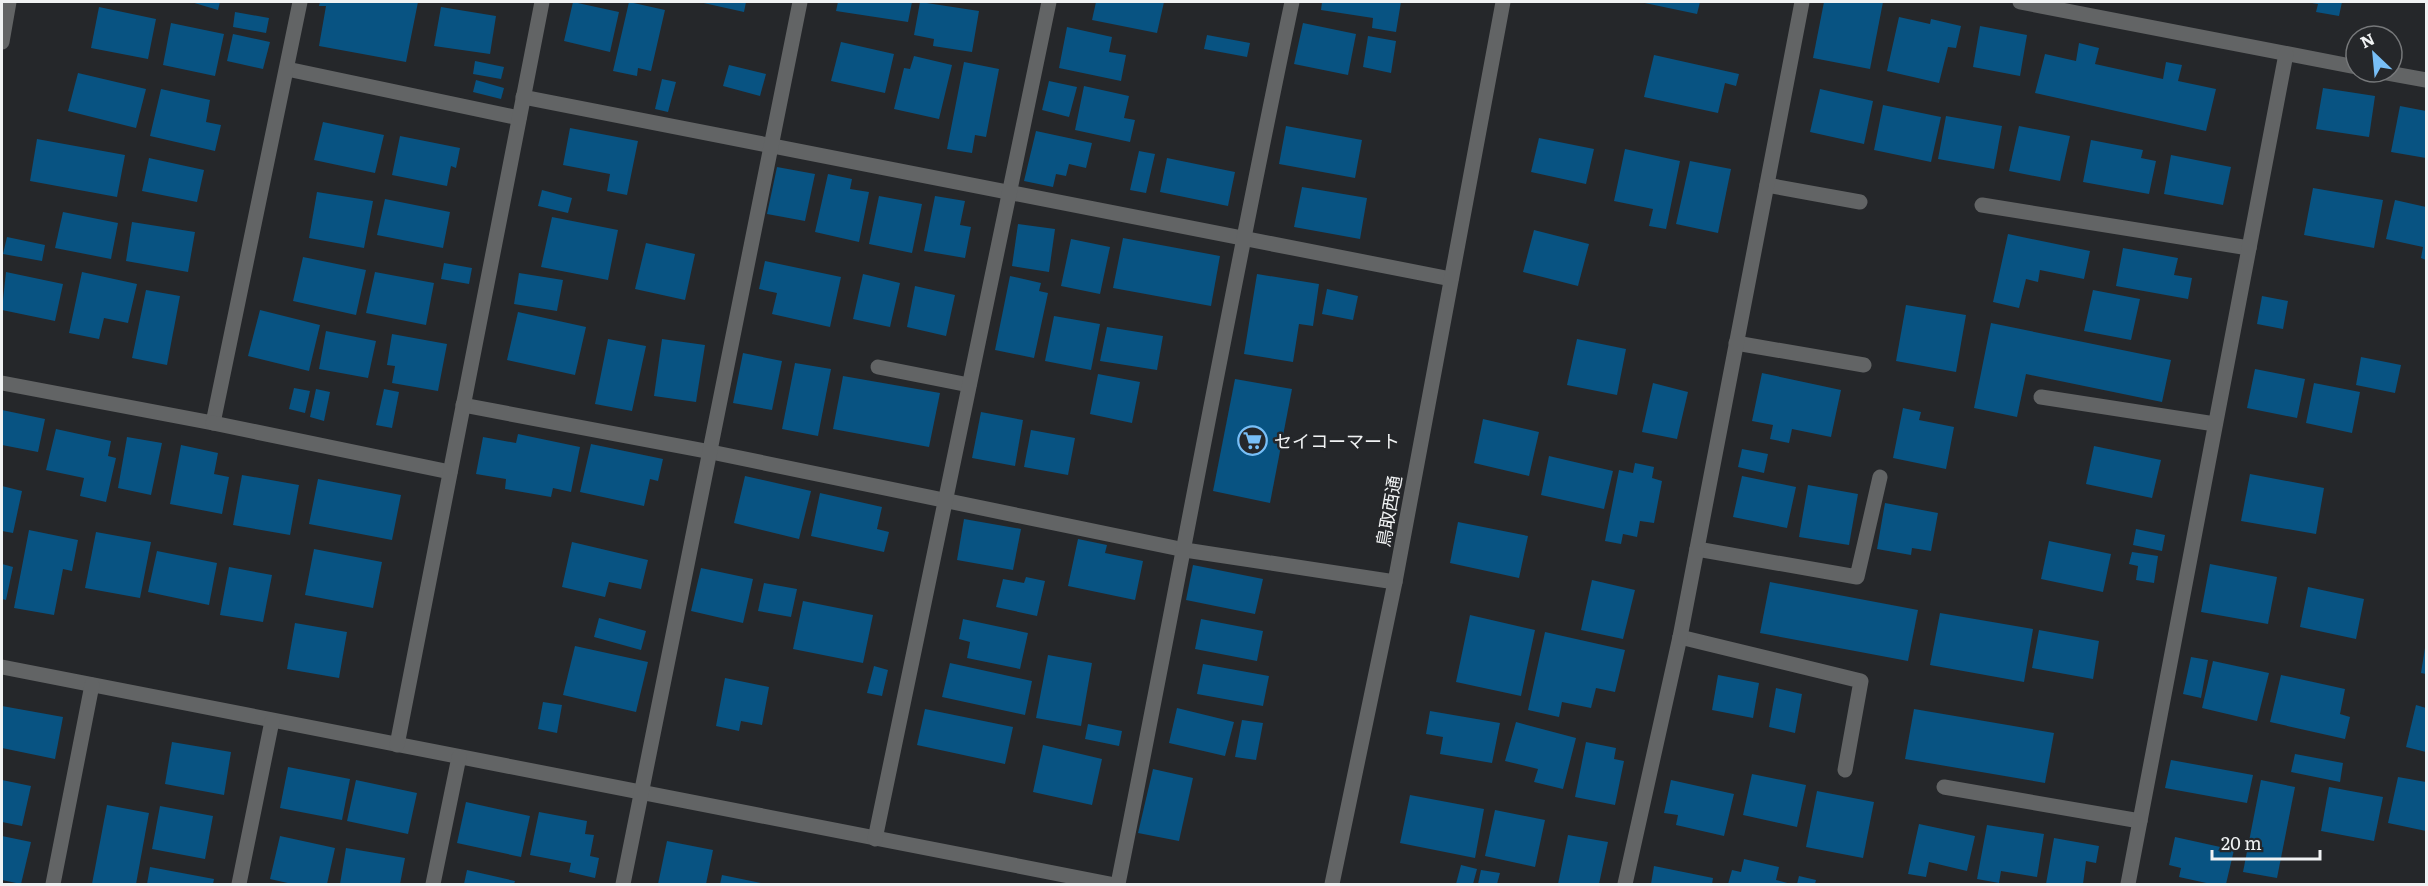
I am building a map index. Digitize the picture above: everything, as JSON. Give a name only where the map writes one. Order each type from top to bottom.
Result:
[{"type":"street","points":[[2,42],[9,2]]},
{"type":"street","points":[[213,423],[300,2]]},
{"type":"street","points":[[397,745],[542,2]]},
{"type":"street","points":[[623,885],[800,2]]},
{"type":"street","points":[[875,839],[1049,2]]},
{"type":"street","points":[[1118,885],[1185,550],[1242,240],[1292,2]]},
{"type":"street","name":"鳥取西通","points":[[1332,885],[1395,582],[1503,2]]},
{"type":"street","points":[[1625,885],[1680,637],[1802,2]]},
{"type":"street","points":[[2020,2],[2344,65]]},
{"type":"street","points":[[2128,885],[2286,54]]},
{"type":"street","points":[[287,69],[519,118]]},
{"type":"street","points":[[2404,76],[2427,80]]},
{"type":"street","points":[[523,97],[772,148],[1451,279]]},
{"type":"street","points":[[1767,184],[1860,202]]},
{"type":"street","points":[[1982,205],[2249,248]]},
{"type":"street","points":[[1736,343],[1864,365]]},
{"type":"street","points":[[878,367],[969,385]]},
{"type":"street","points":[[2,383],[213,423],[450,472]]},
{"type":"street","points":[[2041,397],[2215,424]]},
{"type":"street","points":[[463,405],[711,452],[1185,550],[1395,582]]},
{"type":"street","points":[[1697,549],[1857,577],[1880,477]]},
{"type":"street","points":[[1680,637],[1861,681],[1845,770]]},
{"type":"street","points":[[2,668],[1110,885]]},
{"type":"street","points":[[53,885],[92,685]]},
{"type":"street","points":[[239,885],[272,721]]},
{"type":"street","points":[[433,885],[459,757]]},
{"type":"street","points":[[1944,787],[2140,821]]},
{"type":"building","points":[[191,2],[220,2],[218,10]]},
{"type":"building","points":[[320,2],[418,2],[406,62],[319,46],[326,6],[319,6]]},
{"type":"building","points":[[573,2],[619,12],[610,52],[564,41]]},
{"type":"building","points":[[629,2],[665,10],[651,71],[638,68],[637,76],[613,71]]},
{"type":"building","points":[[699,2],[746,2],[744,12]]},
{"type":"building","points":[[838,2],[912,2],[908,22],[836,11]]},
{"type":"building","points":[[920,2],[979,11],[972,52],[933,46],[934,39],[914,35]]},
{"type":"building","points":[[1096,2],[1164,2],[1157,33],[1092,20]]},
{"type":"building","points":[[1322,2],[1401,2],[1396,32],[1372,28],[1373,18],[1321,10]]},
{"type":"building","points":[[1640,2],[1700,2],[1697,14]]},
{"type":"building","points":[[1824,2],[1883,2],[1870,69],[1813,58]]},
{"type":"building","points":[[2342,2],[2339,16],[2316,12],[2318,4],[2312,3]]},
{"type":"building","points":[[99,7],[156,19],[148,59],[91,48]]},
{"type":"building","points":[[441,7],[496,16],[490,54],[434,46]]},
{"type":"building","points":[[235,12],[269,18],[266,33],[233,27]]},
{"type":"building","points":[[1899,17],[1930,24],[1931,19],[1961,26],[1956,48],[1948,47],[1939,83],[1887,71]]},
{"type":"building","points":[[171,23],[224,34],[215,76],[163,65]]},
{"type":"building","points":[[1303,23],[1356,34],[1348,75],[1294,64]]},
{"type":"building","points":[[1980,26],[2027,35],[2020,76],[1973,67]]},
{"type":"building","points":[[1067,27],[1112,37],[1109,52],[1126,55],[1121,81],[1059,68]]},
{"type":"building","points":[[233,34],[270,42],[263,69],[227,61]]},
{"type":"building","points":[[1207,35],[1250,43],[1247,57],[1204,49]]},
{"type":"building","points":[[1368,36],[1396,41],[1391,73],[1363,67]]},
{"type":"building","points":[[841,42],[894,54],[885,93],[831,81]]},
{"type":"building","points":[[2079,43],[2099,48],[2095,64],[2163,79],[2166,62],[2182,65],[2178,81],[2216,89],[2206,131],[2035,93],[2045,54],[2076,61]]},
{"type":"building","points":[[1654,55],[1739,74],[1736,86],[1725,83],[1718,113],[1644,97]]},
{"type":"building","points":[[914,56],[952,65],[939,119],[894,109],[904,68],[910,69]]},
{"type":"building","points":[[475,61],[504,67],[501,79],[473,74]]},
{"type":"building","points":[[964,62],[999,69],[986,137],[975,135],[972,153],[947,149]]},
{"type":"building","points":[[729,65],[766,74],[760,96],[723,86]]},
{"type":"building","points":[[78,73],[146,89],[136,128],[68,111]]},
{"type":"building","points":[[662,79],[676,82],[668,112],[655,109]]},
{"type":"building","points":[[476,80],[504,88],[501,99],[473,92]]},
{"type":"building","points":[[1049,81],[1077,87],[1069,117],[1042,110]]},
{"type":"building","points":[[1084,86],[1129,96],[1124,118],[1135,120],[1130,142],[1075,130]]},
{"type":"building","points":[[2323,88],[2375,96],[2369,137],[2316,129]]},
{"type":"building","points":[[161,89],[210,100],[206,122],[221,125],[215,151],[150,136]]},
{"type":"building","points":[[1820,89],[1873,101],[1864,144],[1810,132]]},
{"type":"building","points":[[1883,105],[1941,117],[1931,162],[1874,150]]},
{"type":"building","points":[[2400,106],[2426,111],[2426,158],[2391,152]]},
{"type":"building","points":[[1946,116],[2002,126],[1994,169],[1938,159]]},
{"type":"building","points":[[323,122],[384,135],[375,173],[314,160]]},
{"type":"building","points":[[1286,126],[1362,140],[1355,178],[1279,164]]},
{"type":"building","points":[[2019,126],[2070,136],[2060,181],[2009,171]]},
{"type":"building","points":[[570,128],[638,141],[627,195],[607,191],[610,174],[563,165]]},
{"type":"building","points":[[1036,131],[1092,143],[1086,168],[1069,164],[1066,176],[1056,174],[1053,187],[1024,181]]},
{"type":"building","points":[[400,136],[460,148],[456,168],[451,166],[447,186],[392,175]]},
{"type":"building","points":[[1539,138],[1594,149],[1586,184],[1531,172]]},
{"type":"building","points":[[37,139],[125,155],[117,197],[30,181]]},
{"type":"building","points":[[2091,140],[2143,150],[2141,158],[2156,161],[2149,194],[2083,182]]},
{"type":"building","points":[[1625,149],[1680,161],[1666,229],[1649,226],[1653,209],[1614,201]]},
{"type":"building","points":[[1139,151],[1155,154],[1146,193],[1130,190]]},
{"type":"building","points":[[2171,155],[2231,167],[2223,205],[2164,194]]},
{"type":"building","points":[[149,158],[204,170],[197,202],[142,191]]},
{"type":"building","points":[[1167,158],[1235,172],[1228,206],[1160,192]]},
{"type":"building","points":[[1690,161],[1731,169],[1718,233],[1676,224]]},
{"type":"building","points":[[777,167],[815,174],[805,221],[767,214]]},
{"type":"building","points":[[828,174],[852,179],[850,189],[869,192],[859,242],[815,232]]},
{"type":"building","points":[[1302,187],[1367,198],[1360,239],[1294,227]]},
{"type":"building","points":[[2313,188],[2383,200],[2374,248],[2304,235]]},
{"type":"building","points":[[542,190],[572,198],[568,213],[538,206]]},
{"type":"building","points":[[317,192],[373,201],[364,248],[309,238]]},
{"type":"building","points":[[879,196],[922,204],[912,253],[869,244]]},
{"type":"building","points":[[935,196],[965,201],[960,225],[971,227],[965,258],[924,251]]},
{"type":"building","points":[[385,199],[450,212],[443,248],[377,235]]},
{"type":"building","points":[[2395,200],[2426,207],[2426,260],[2421,258],[2423,247],[2386,239]]},
{"type":"building","points":[[63,212],[118,223],[111,259],[55,248]]},
{"type":"building","points":[[552,217],[618,230],[608,280],[541,267]]},
{"type":"building","points":[[132,222],[195,232],[188,272],[126,261]]},
{"type":"building","points":[[1018,224],[1055,229],[1049,272],[1012,266]]},
{"type":"building","points":[[1534,230],[1589,244],[1578,286],[1523,272]]},
{"type":"building","points":[[2008,234],[2090,251],[2084,279],[2040,270],[2038,282],[2026,279],[2019,308],[1993,302]]},
{"type":"building","points":[[7,237],[45,245],[42,261],[3,254]]},
{"type":"building","points":[[1123,238],[1220,256],[1211,306],[1113,288]]},
{"type":"building","points":[[1071,239],[1110,247],[1100,294],[1061,286]]},
{"type":"building","points":[[646,243],[695,254],[685,300],[635,289]]},
{"type":"building","points":[[2123,248],[2178,258],[2174,275],[2192,278],[2188,299],[2116,286]]},
{"type":"building","points":[[303,257],[366,270],[356,315],[293,301]]},
{"type":"building","points":[[765,261],[841,277],[830,327],[772,314],[777,293],[759,289]]},
{"type":"building","points":[[444,263],[472,268],[469,284],[441,279]]},
{"type":"building","points":[[6,272],[63,284],[55,321],[2,310]]},
{"type":"building","points":[[82,272],[137,284],[128,323],[104,318],[99,339],[69,333]]},
{"type":"building","points":[[375,272],[434,283],[426,325],[366,313]]},
{"type":"building","points":[[519,273],[563,280],[557,311],[514,304]]},
{"type":"building","points":[[863,274],[900,283],[890,327],[853,319]]},
{"type":"building","points":[[1257,274],[1319,284],[1313,326],[1299,324],[1293,362],[1244,354]]},
{"type":"building","points":[[1010,276],[1041,283],[1039,291],[1048,293],[1034,358],[995,350]]},
{"type":"building","points":[[915,286],[955,295],[946,336],[907,327]]},
{"type":"building","points":[[1327,289],[1358,296],[1353,320],[1322,314]]},
{"type":"building","points":[[146,290],[180,296],[167,365],[132,358]]},
{"type":"building","points":[[2093,290],[2140,299],[2131,340],[2084,331]]},
{"type":"building","points":[[2262,296],[2288,301],[2283,329],[2257,324]]},
{"type":"building","points":[[1906,305],[1966,315],[1956,372],[1896,361]]},
{"type":"building","points":[[260,310],[320,325],[309,371],[248,356]]},
{"type":"building","points":[[518,312],[586,327],[575,375],[507,360]]},
{"type":"building","points":[[1054,316],[1100,324],[1091,370],[1045,361]]},
{"type":"building","points":[[1991,323],[2171,360],[2162,402],[2026,374],[2017,417],[1974,408]]},
{"type":"building","points":[[1107,327],[1163,336],[1157,370],[1100,361]]},
{"type":"building","points":[[326,331],[376,341],[368,378],[319,369]]},
{"type":"building","points":[[392,334],[447,344],[438,391],[392,383],[395,366],[387,365]]},
{"type":"building","points":[[608,339],[646,346],[632,411],[595,404]]},
{"type":"building","points":[[662,339],[705,345],[696,402],[654,396]]},
{"type":"building","points":[[1577,339],[1626,349],[1617,395],[1567,385]]},
{"type":"building","points":[[743,353],[782,361],[772,410],[733,403]]},
{"type":"building","points":[[2361,357],[2401,365],[2395,393],[2356,385]]},
{"type":"building","points":[[795,363],[831,369],[818,436],[782,429]]},
{"type":"building","points":[[2255,369],[2305,379],[2297,418],[2247,408]]},
{"type":"building","points":[[1762,373],[1841,390],[1831,437],[1792,429],[1789,443],[1770,439],[1773,425],[1752,421]]},
{"type":"building","points":[[1098,374],[1140,382],[1132,423],[1090,414]]},
{"type":"building","points":[[843,376],[940,393],[929,447],[833,429]]},
{"type":"building","name":"セイコーマート","points":[[1235,379],[1292,389],[1270,503],[1213,491]]},
{"type":"building","points":[[1653,383],[1688,392],[1677,439],[1642,432]]},
{"type":"building","points":[[2314,383],[2360,392],[2352,433],[2306,423]]},
{"type":"building","points":[[294,388],[310,391],[305,413],[289,409]]},
{"type":"building","points":[[316,389],[330,392],[324,421],[310,417]]},
{"type":"building","points":[[384,389],[399,392],[392,428],[376,425]]},
{"type":"building","points":[[1903,408],[1921,412],[1919,420],[1954,427],[1946,469],[1893,458]]},
{"type":"building","points":[[2,410],[45,419],[38,452],[2,445]]},
{"type":"building","points":[[981,412],[1023,420],[1015,466],[972,458]]},
{"type":"building","points":[[1483,419],[1539,432],[1529,476],[1474,463]]},
{"type":"building","points":[[56,429],[111,441],[108,456],[116,458],[106,502],[80,496],[84,478],[46,470]]},
{"type":"building","points":[[1031,430],[1075,438],[1068,475],[1024,467]]},
{"type":"building","points":[[518,434],[580,447],[571,492],[553,488],[551,497],[505,489],[506,479],[476,474],[483,437],[516,443]]},
{"type":"building","points":[[127,437],[162,443],[151,495],[118,488]]},
{"type":"building","points":[[591,444],[663,459],[658,481],[650,479],[644,506],[580,492]]},
{"type":"building","points":[[181,445],[218,453],[214,474],[229,477],[222,514],[170,504]]},
{"type":"building","points":[[2094,446],[2161,460],[2152,498],[2086,484]]},
{"type":"building","points":[[1742,449],[1768,454],[1764,473],[1738,467]]},
{"type":"building","points":[[1549,456],[1613,471],[1604,509],[1541,495]]},
{"type":"building","points":[[1635,463],[1654,467],[1652,478],[1662,481],[1654,523],[1640,521],[1637,537],[1623,534],[1621,544],[1605,541],[1619,470],[1633,473]]},
{"type":"building","points":[[2250,474],[2324,488],[2316,534],[2241,521]]},
{"type":"building","points":[[242,475],[299,485],[290,535],[233,525]]},
{"type":"building","points":[[745,476],[811,491],[799,539],[734,523]]},
{"type":"building","points":[[1742,476],[1796,487],[1787,528],[1733,517]]},
{"type":"building","points":[[318,479],[401,495],[392,540],[309,524]]},
{"type":"building","points":[[1808,485],[1858,494],[1849,545],[1799,537]]},
{"type":"building","points":[[2,486],[22,491],[13,533],[2,531]]},
{"type":"building","points":[[820,493],[882,507],[877,529],[889,532],[884,552],[811,536]]},
{"type":"building","points":[[1885,503],[1938,513],[1931,551],[1912,548],[1911,555],[1877,549]]},
{"type":"building","points":[[964,519],[1021,529],[1013,570],[957,560]]},
{"type":"building","points":[[1458,522],[1528,536],[1519,578],[1450,563]]},
{"type":"building","points":[[2136,529],[2165,535],[2162,551],[2133,545]]},
{"type":"building","points":[[29,530],[78,540],[72,571],[63,569],[54,615],[14,608]]},
{"type":"building","points":[[96,532],[151,542],[140,598],[85,588]]},
{"type":"building","points":[[1078,539],[1107,545],[1105,553],[1143,561],[1135,600],[1068,586]]},
{"type":"building","points":[[2049,541],[2111,554],[2103,592],[2041,579]]},
{"type":"building","points":[[572,542],[648,560],[641,589],[609,582],[605,597],[562,587]]},
{"type":"building","points":[[314,549],[382,562],[373,608],[305,595]]},
{"type":"building","points":[[157,551],[217,563],[209,605],[148,592]]},
{"type":"building","points":[[2132,552],[2158,556],[2154,583],[2136,580],[2138,566],[2129,564]]},
{"type":"building","points":[[2,564],[13,567],[6,600],[2,599]]},
{"type":"building","points":[[2210,564],[2277,577],[2268,624],[2201,612]]},
{"type":"building","points":[[1193,565],[1263,579],[1255,614],[1186,600]]},
{"type":"building","points":[[229,567],[272,575],[263,622],[220,615]]},
{"type":"building","points":[[701,568],[753,579],[743,623],[691,611]]},
{"type":"building","points":[[1026,577],[1045,581],[1037,616],[996,607],[1003,579],[1024,583]]},
{"type":"building","points":[[1592,580],[1635,590],[1623,639],[1581,630]]},
{"type":"building","points":[[1770,582],[1918,610],[1908,661],[1760,633]]},
{"type":"building","points":[[764,583],[797,589],[791,617],[758,611]]},
{"type":"building","points":[[2308,587],[2364,599],[2356,639],[2300,627]]},
{"type":"building","points":[[803,601],[873,615],[863,663],[793,649]]},
{"type":"building","points":[[1940,613],[2033,629],[2024,682],[1930,665]]},
{"type":"building","points":[[1470,615],[1535,630],[1521,696],[1456,682]]},
{"type":"building","points":[[599,618],[646,631],[641,650],[594,637]]},
{"type":"building","points":[[963,619],[1028,633],[1020,669],[967,658],[970,642],[959,639]]},
{"type":"building","points":[[1201,619],[1263,631],[1257,661],[1195,649]]},
{"type":"building","points":[[295,623],[347,632],[339,678],[287,669]]},
{"type":"building","points":[[2039,630],[2099,641],[2093,679],[2032,668]]},
{"type":"building","points":[[1545,632],[1625,650],[1615,692],[1596,688],[1591,708],[1562,702],[1559,717],[1528,710]]},
{"type":"building","points":[[575,646],[648,662],[636,712],[563,695]]},
{"type":"building","points":[[2426,648],[2426,674],[2421,673]]},
{"type":"building","points":[[1048,655],[1092,663],[1081,726],[1036,718]]},
{"type":"building","points":[[2191,657],[2208,660],[2201,698],[2183,694]]},
{"type":"building","points":[[2213,661],[2269,673],[2257,721],[2202,708]]},
{"type":"building","points":[[950,663],[1032,681],[1025,715],[942,697]]},
{"type":"building","points":[[1203,664],[1269,676],[1263,706],[1197,694]]},
{"type":"building","points":[[874,666],[888,670],[882,696],[867,693]]},
{"type":"building","points":[[1718,675],[1759,683],[1753,718],[1712,710]]},
{"type":"building","points":[[2281,675],[2345,689],[2340,714],[2350,717],[2345,739],[2270,722]]},
{"type":"building","points":[[725,678],[769,687],[762,725],[741,721],[739,731],[716,726]]},
{"type":"building","points":[[1776,688],[1802,694],[1795,733],[1769,727]]},
{"type":"building","points":[[543,702],[562,705],[557,733],[538,729]]},
{"type":"building","points":[[2416,705],[2426,708],[2426,752],[2406,747]]},
{"type":"building","points":[[2,706],[63,717],[55,759],[2,748]]},
{"type":"building","points":[[1177,708],[1234,722],[1225,756],[1169,743]]},
{"type":"building","points":[[925,709],[1013,727],[1005,764],[917,745]]},
{"type":"building","points":[[1914,709],[2054,733],[2045,783],[1905,759]]},
{"type":"building","points":[[1430,711],[1500,723],[1492,763],[1440,754],[1443,737],[1426,734]]},
{"type":"building","points":[[1242,720],[1263,723],[1256,760],[1235,757]]},
{"type":"building","points":[[1516,722],[1576,738],[1563,789],[1534,782],[1538,769],[1505,761]]},
{"type":"building","points":[[1088,724],[1122,731],[1119,746],[1085,739]]},
{"type":"building","points":[[172,742],[231,752],[224,795],[165,784]]},
{"type":"building","points":[[1586,742],[1616,748],[1614,759],[1624,761],[1615,805],[1575,797]]},
{"type":"building","points":[[1043,745],[1102,759],[1092,805],[1033,792]]},
{"type":"building","points":[[2295,754],[2343,763],[2340,782],[2291,772]]},
{"type":"building","points":[[2171,760],[2253,775],[2247,803],[2165,788]]},
{"type":"building","points":[[288,767],[350,779],[342,820],[280,808]]},
{"type":"building","points":[[1153,769],[1193,778],[1179,841],[1138,833]]},
{"type":"building","points":[[1752,774],[1806,785],[1797,827],[1743,815]]},
{"type":"building","points":[[2398,777],[2426,782],[2426,831],[2388,823]]},
{"type":"building","points":[[2,780],[31,786],[22,826],[2,822]]},
{"type":"building","points":[[356,780],[417,793],[408,834],[347,821]]},
{"type":"building","points":[[1671,780],[1734,794],[1724,836],[1676,825],[1678,815],[1664,813]]},
{"type":"building","points":[[2261,780],[2295,787],[2277,878],[2243,872]]},
{"type":"building","points":[[2329,787],[2383,797],[2374,841],[2321,831]]},
{"type":"building","points":[[1817,791],[1874,802],[1863,858],[1806,847]]},
{"type":"building","points":[[1410,795],[1484,809],[1475,858],[1400,843]]},
{"type":"building","points":[[466,802],[530,816],[521,857],[457,843]]},
{"type":"building","points":[[107,805],[149,813],[136,884],[92,884]]},
{"type":"building","points":[[160,806],[213,816],[205,859],[152,849]]},
{"type":"building","points":[[1495,810],[1545,820],[1535,867],[1485,856]]},
{"type":"building","points":[[539,812],[587,821],[585,834],[594,835],[590,856],[599,858],[595,878],[569,872],[571,863],[530,855]]},
{"type":"building","points":[[1919,824],[1975,836],[1967,871],[1929,862],[1926,877],[1908,874]]},
{"type":"building","points":[[1987,825],[2044,834],[2037,877],[2001,871],[1999,883],[1977,879]]},
{"type":"building","points":[[1568,835],[1608,842],[1599,884],[1558,884]]},
{"type":"building","points":[[2,836],[31,842],[21,884],[2,880]]},
{"type":"building","points":[[280,836],[335,848],[327,884],[292,884],[270,879]]},
{"type":"building","points":[[2175,837],[2234,850],[2226,884],[2211,884],[2179,877],[2181,868],[2169,865]]},
{"type":"building","points":[[2054,838],[2099,846],[2096,863],[2086,861],[2083,884],[2046,884]]},
{"type":"building","points":[[667,841],[713,850],[706,884],[658,884]]},
{"type":"building","points":[[346,848],[405,858],[400,884],[340,884]]},
{"type":"building","points":[[1744,859],[1779,867],[1776,880],[1791,884],[1728,884],[1732,870],[1741,872]]},
{"type":"building","points":[[1461,865],[1477,869],[1473,884],[1456,884]]},
{"type":"building","points":[[1654,866],[1713,878],[1712,884],[1651,884]]},
{"type":"building","points":[[150,867],[214,879],[213,884],[147,884]]},
{"type":"building","points":[[467,870],[515,881],[514,884],[464,884]]},
{"type":"building","points":[[1481,870],[1500,873],[1497,884],[1478,884]]},
{"type":"building","points":[[722,875],[761,883],[761,884],[720,884]]},
{"type":"building","points":[[1799,876],[1816,880],[1815,884],[1797,884]]},
{"type":"place","name":"セイコーマート","points":[[1253,440]]}]
